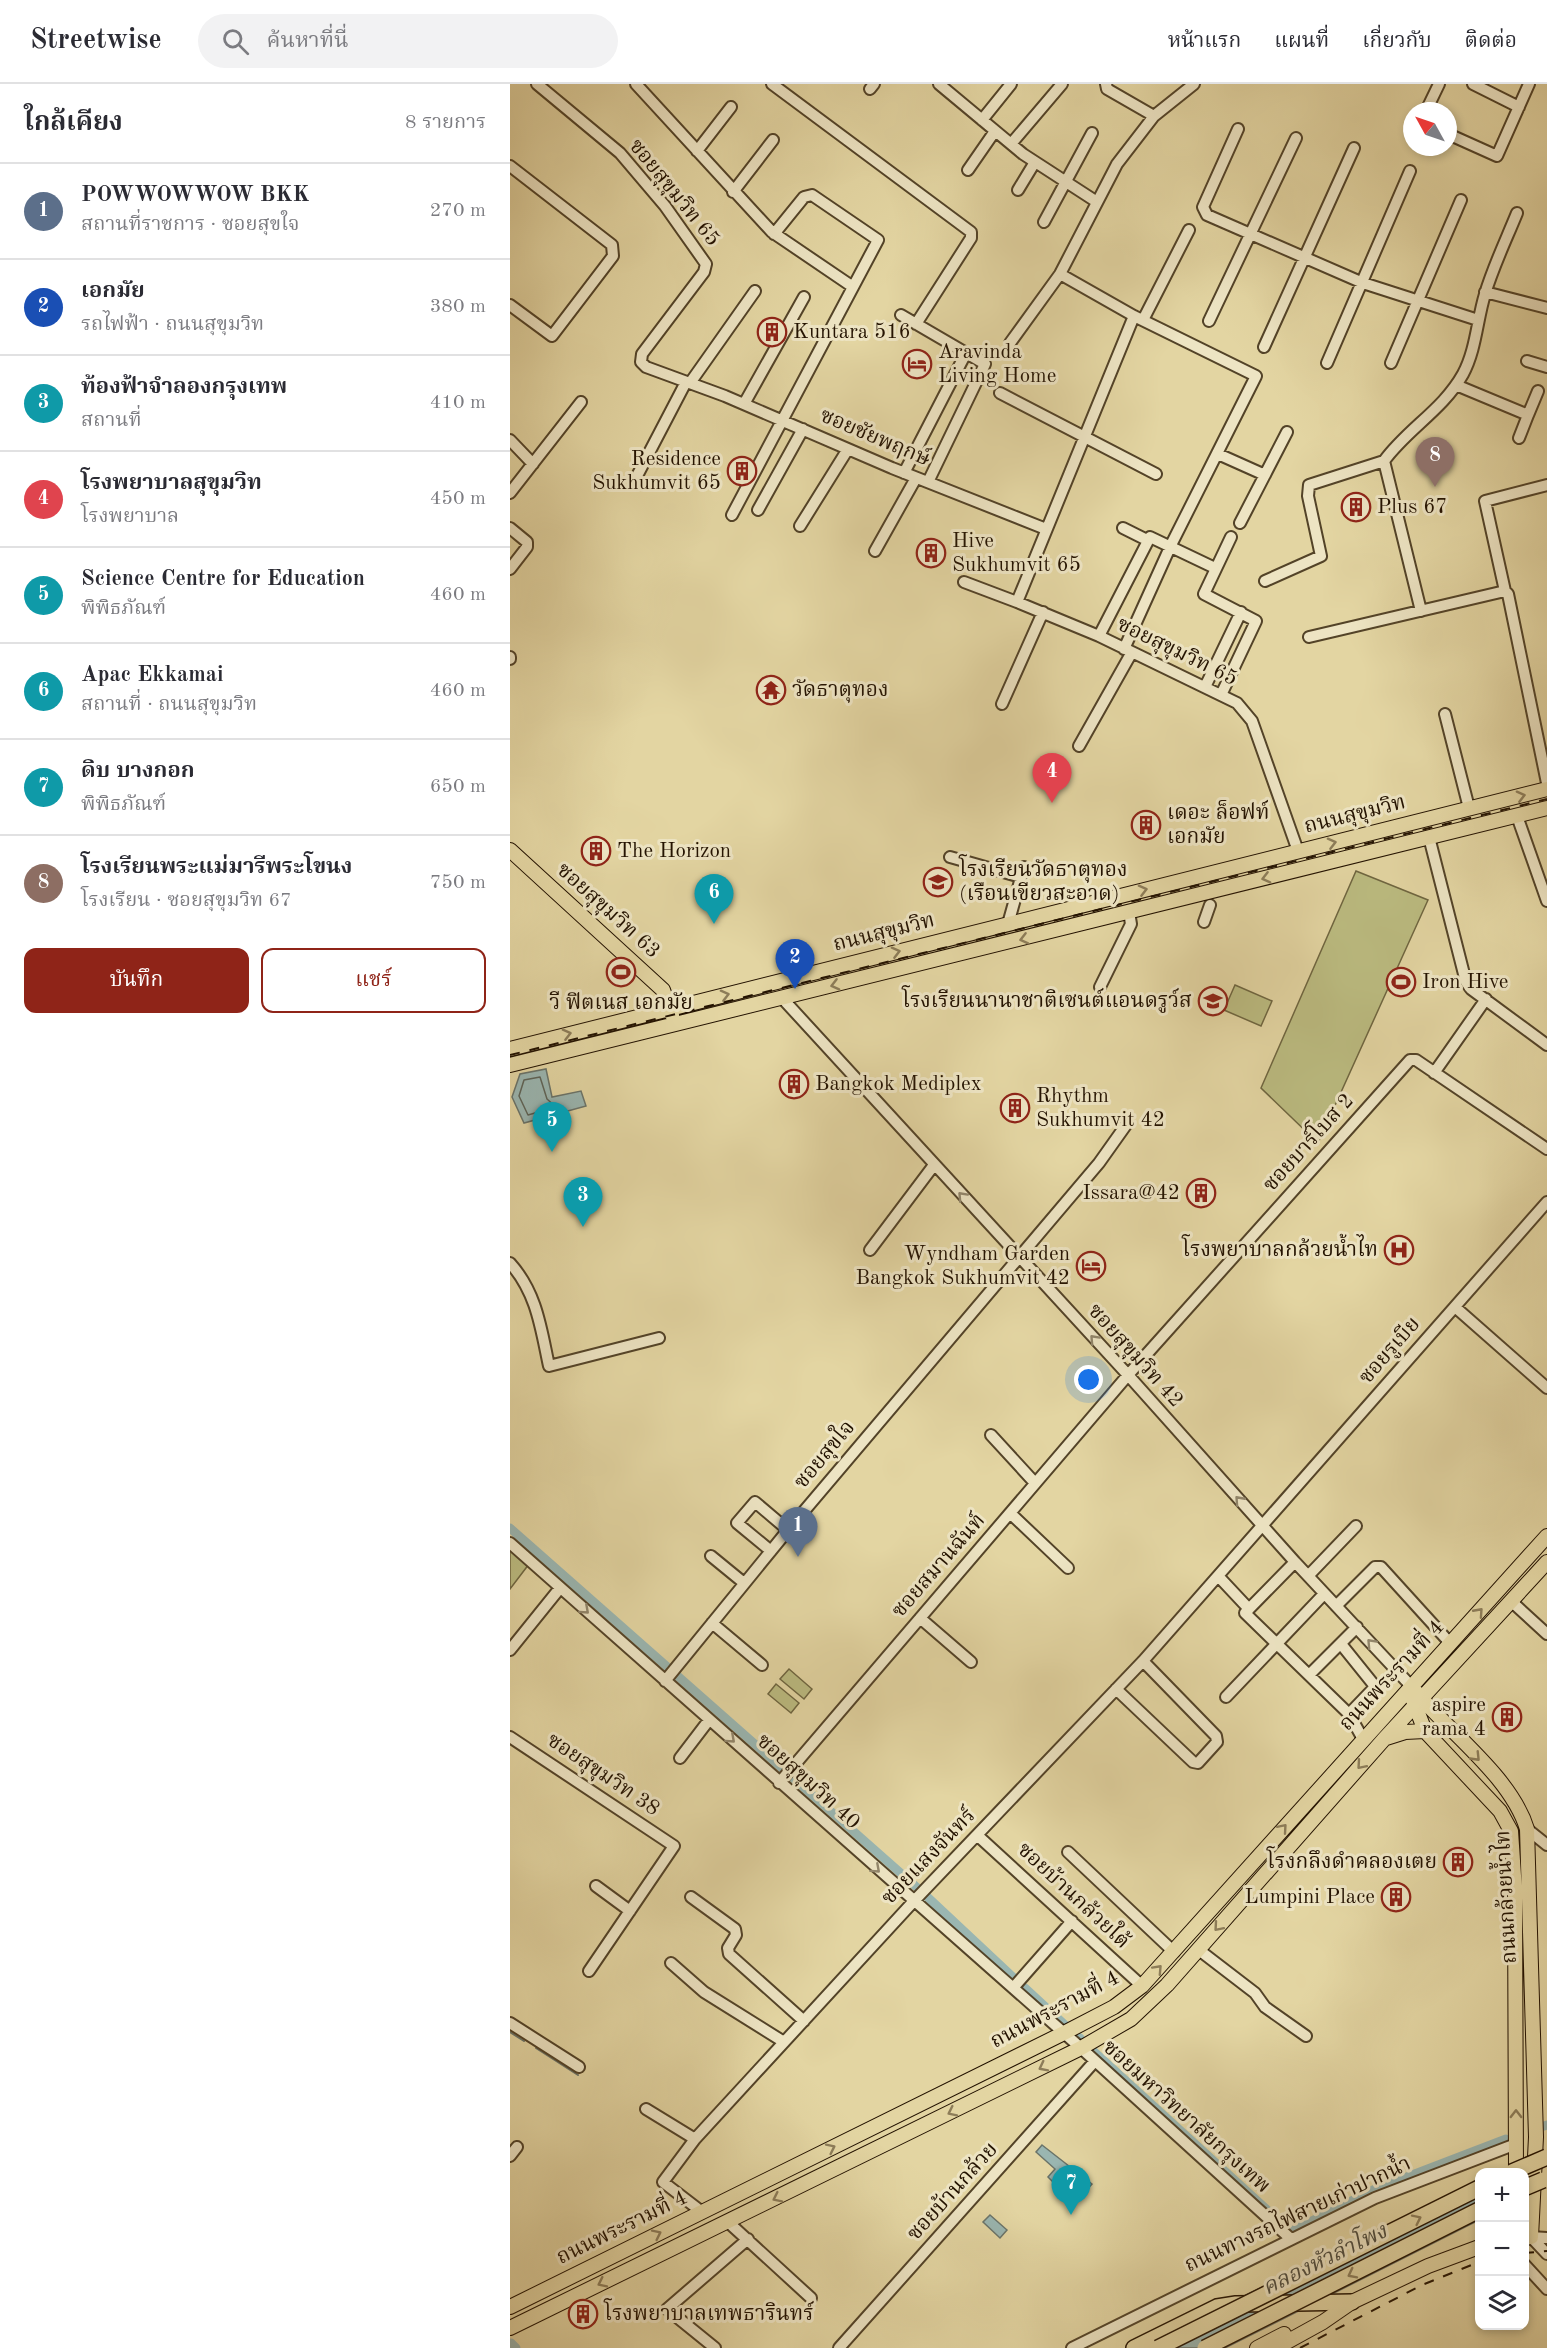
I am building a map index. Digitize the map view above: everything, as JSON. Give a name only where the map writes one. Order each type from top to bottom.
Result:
[{"type":"highway","points":[[1523,2168],[1547,2157]]},
{"type":"highway","points":[[1158,2348],[1475,2190]]},
{"type":"highway","points":[[1205,2348],[1475,2212]]},
{"type":"highway","points":[[1134,2348],[1217,2307],[1236,2304],[1349,2304]]},
{"type":"main road","name":"ถนนสุขุมวิท","points":[[510,1049],[1547,789]]},
{"type":"main road","name":"ถนนสุขุมวิท","points":[[510,1065],[1546,807]]},
{"type":"main road","name":"ซอยสุขุมวิท 63","points":[[510,850],[663,990],[672,1008]]},
{"type":"main road","points":[[1077,907],[1081,924]]},
{"type":"main road","points":[[778,982],[782,998]]},
{"type":"main road","points":[[672,1008],[673,1026]]},
{"type":"main road","name":"ถนนพระรามที่ 4","points":[[510,2307],[1114,2007],[1142,1986],[1174,1952],[1547,1536]]},
{"type":"main road","name":"ถนนพระรามที่ 4","points":[[510,2328],[1081,2048],[1131,2019],[1199,1950],[1385,1738],[1546,1564]]},
{"type":"main road","name":"ถนนกล้วยน้ำไท","points":[[1411,1686],[1418,1702],[1425,1731],[1500,1811],[1511,1831],[1515,1891],[1514,2168]]},
{"type":"main road","name":"ถนนกล้วยน้ำไท","points":[[1418,1702],[1502,1784],[1521,1812],[1527,1829],[1542,2135],[1540,2177],[1529,2228]]},
{"type":"main road","points":[[1385,1738],[1405,1732],[1425,1731]]},
{"type":"main road","points":[[1511,1831],[1527,1829]]},
{"type":"main road","name":"ถนนทางรถไฟสายเก่าปากน้ำ","points":[[1516,2144],[1542,2135]]},
{"type":"main road","points":[[702,2212],[728,2222]]},
{"type":"main road","points":[[1257,2348],[1428,2266],[1475,2248]]},
{"type":"main road","points":[[1276,2348],[1323,2322],[1349,2304]]},
{"type":"street","name":"ซอยสุขุมวิท 65","points":[[537,84],[551,88],[620,153],[703,257],[706,264],[704,272],[642,354],[641,362],[646,367],[688,383]]},
{"type":"street","points":[[636,84],[774,234],[853,287]]},
{"type":"street","points":[[772,84],[971,232],[971,238],[916,324]]},
{"type":"street","points":[[939,84],[1035,162],[1097,202]]},
{"type":"street","points":[[982,120],[1011,84]]},
{"type":"street","points":[[1011,144],[1062,84]]},
{"type":"street","points":[[1106,84],[1107,89],[1154,116]]},
{"type":"street","points":[[1010,343],[1060,274],[1117,164],[1154,116],[1194,84]]},
{"type":"street","points":[[1430,102],[1439,84]]},
{"type":"street","points":[[1473,84],[1519,107]]},
{"type":"street","points":[[1457,138],[1497,156],[1529,84]]},
{"type":"street","points":[[697,151],[731,106]]},
{"type":"street","points":[[1238,129],[1203,207],[1207,215],[1363,283],[1478,320]]},
{"type":"street","points":[[968,170],[995,131]]},
{"type":"street","points":[[1044,222],[1092,133]]},
{"type":"street","points":[[1209,321],[1296,138]]},
{"type":"street","points":[[734,192],[773,141]]},
{"type":"street","points":[[1263,346],[1354,148]]},
{"type":"street","points":[[1018,190],[1035,162]]},
{"type":"street","points":[[510,166],[612,245],[614,250],[613,256],[552,336],[510,306]]},
{"type":"street","points":[[1327,363],[1410,171]]},
{"type":"street","points":[[732,515],[877,244],[877,237],[812,195],[804,197],[774,234]]},
{"type":"street","points":[[1391,363],[1461,200]]},
{"type":"street","points":[[1265,580],[1320,558],[1322,553],[1308,488],[1313,482],[1332,472],[1384,461],[1396,444],[1425,422],[1456,385],[1471,354],[1485,292],[1516,213]]},
{"type":"street","points":[[1017,603],[1083,438],[1139,318],[1189,230]]},
{"type":"street","points":[[1060,274],[1139,318],[1256,376],[1171,546],[1128,650],[1079,746]]},
{"type":"street","points":[[638,474],[688,383],[755,291]]},
{"type":"street","points":[[1485,292],[1547,308]]},
{"type":"street","points":[[744,404],[804,297]]},
{"type":"street","points":[[901,315],[985,364],[928,482]]},
{"type":"street","points":[[904,473],[966,353]]},
{"type":"street","points":[[1527,361],[1547,367]]},
{"type":"street","name":"ซอยชัยพฤกษ์","points":[[688,383],[782,419],[904,473],[1046,529]]},
{"type":"street","points":[[1456,385],[1528,415]]},
{"type":"street","points":[[1519,438],[1538,392]]},
{"type":"street","points":[[1000,393],[1156,474]]},
{"type":"street","points":[[510,493],[581,402]]},
{"type":"street","points":[[758,510],[803,429]]},
{"type":"street","points":[[1240,523],[1287,432]]},
{"type":"street","points":[[510,440],[533,464]]},
{"type":"street","points":[[800,525],[848,449]]},
{"type":"street","points":[[1218,454],[1265,475]]},
{"type":"street","points":[[1384,461],[1421,611]]},
{"type":"street","points":[[875,551],[916,478]]},
{"type":"street","points":[[1547,485],[1485,501],[1505,591],[1508,594],[1547,783]]},
{"type":"street","points":[[510,528],[527,542],[526,547],[510,569]]},
{"type":"street","points":[[1124,528],[1147,540]]},
{"type":"street","points":[[1099,636],[1147,540],[1154,537],[1215,568]]},
{"type":"street","points":[[1221,695],[1255,623],[1254,619],[1204,594],[1231,537]]},
{"type":"street","name":"ซอยสุขุมวิท 65","points":[[964,582],[1099,636],[1237,703],[1252,721],[1298,851]]},
{"type":"street","points":[[1309,637],[1505,591]]},
{"type":"street","points":[[1002,704],[1042,612]]},
{"type":"street","points":[[1205,687],[1241,612]]},
{"type":"street","points":[[1445,714],[1469,808]]},
{"type":"street","points":[[1517,816],[1547,901]]},
{"type":"street","points":[[1429,837],[1466,982],[1547,1045]]},
{"type":"street","points":[[950,856],[1022,872],[1008,924]]},
{"type":"street","points":[[1204,922],[1210,905]]},
{"type":"street","points":[[1100,987],[1131,924],[1129,912]]},
{"type":"street","name":"ซอยสุขุมวิท 42","points":[[782,998],[1128,1375],[1324,1594],[1411,1686]]},
{"type":"street","points":[[1434,1072],[1486,999]]},
{"type":"street","name":"ซอยบาร์โบส 2","points":[[1128,1375],[1410,1060],[1416,1060],[1547,1149]]},
{"type":"street","name":"ซอยสุขใจ","points":[[670,1676],[788,1530],[1099,1163],[1126,1125]]},
{"type":"street","points":[[870,1250],[934,1165]]},
{"type":"street","name":"ซอยรูเบีย","points":[[1263,1526],[1547,1202]]},
{"type":"street","points":[[510,1263],[536,1304],[549,1366],[659,1338]]},
{"type":"street","points":[[1455,1307],[1547,1388]]},
{"type":"street","name":"ซอยสมานฉันท์","points":[[784,1777],[1128,1375]]},
{"type":"street","points":[[991,1435],[1035,1483]]},
{"type":"street","points":[[771,1551],[737,1523],[755,1502],[788,1530]]},
{"type":"street","points":[[1010,1514],[1068,1568]]},
{"type":"street","name":"ซอยแสงจันทร์","points":[[702,2212],[663,2182],[695,2139],[913,1902],[1143,1661],[1263,1526]]},
{"type":"street","points":[[1308,1576],[1356,1526]]},
{"type":"street","name":"ซอยสุขุมวิท 40","points":[[510,1543],[560,1588],[670,1676],[709,1720],[784,1777],[913,1902],[1081,2048]]},
{"type":"street","points":[[711,1556],[744,1583]]},
{"type":"street","points":[[1295,1562],[1245,1613],[1277,1641],[1349,1714],[1363,1739]]},
{"type":"street","points":[[1336,1606],[1375,1567],[1381,1567],[1450,1643]]},
{"type":"street","points":[[1218,1576],[1249,1609]]},
{"type":"street","points":[[510,1650],[560,1588]]},
{"type":"street","points":[[1226,1697],[1324,1594]]},
{"type":"street","points":[[1511,1601],[1547,1634]]},
{"type":"street","points":[[920,1618],[971,1662]]},
{"type":"street","points":[[712,1623],[762,1665]]},
{"type":"street","points":[[1309,1675],[1357,1627]]},
{"type":"street","points":[[1341,1644],[1374,1685],[1373,1689],[1349,1714]]},
{"type":"street","points":[[1116,1689],[1193,1762],[1198,1763],[1218,1739],[1143,1661]]},
{"type":"street","points":[[680,1758],[709,1720]]},
{"type":"street","name":"ซอยสุขุมวิท 38","points":[[510,1737],[674,1846],[630,1911]]},
{"type":"street","points":[[1527,1829],[1547,1845]]},
{"type":"street","name":"ซอยบ้านกล้วยใต้","points":[[977,1834],[1142,1986]]},
{"type":"street","points":[[1068,1852],[1174,1952]]},
{"type":"street","points":[[589,1971],[630,1911],[596,1886]]},
{"type":"street","points":[[691,1897],[735,1929],[736,1935],[728,1948],[729,1954],[804,2020]]},
{"type":"street","points":[[1013,1988],[1071,1920]]},
{"type":"street","points":[[1199,1950],[1255,1993],[1264,2007],[1306,2036]]},
{"type":"street","points":[[670,1963],[699,1989],[784,2042]]},
{"type":"street","points":[[510,2022],[579,2067]]},
{"type":"street","name":"ซอยมหาวิทยาลัยกรุงเทพ","points":[[1081,2048],[1290,2239]]},
{"type":"street","name":"ซอยบ้านกล้วย","points":[[839,2348],[1095,2061]]},
{"type":"street","points":[[646,2109],[695,2139]]},
{"type":"street","name":"ถนนทางรถไฟสายเก่าปากน้ำ","points":[[1072,2348],[1375,2198],[1516,2144]]},
{"type":"street","points":[[728,2222],[811,2298]]},
{"type":"street","points":[[1529,2233],[1547,2238]]},
{"type":"street","points":[[1529,2234],[1547,2254]]},
{"type":"street","points":[[715,2348],[668,2309],[748,2239]]},
{"type":"street","points":[[1529,2269],[1547,2289]]},
{"type":"green space","points":[[1356,871],[1428,900],[1318,1143],[1261,1088]]},
{"type":"green space","points":[[1235,985],[1272,1001],[1261,1026],[1224,1010]]},
{"type":"green space","points":[[510,1547],[529,1564],[510,1589]]},
{"type":"green space","points":[[789,1669],[812,1689],[804,1699],[780,1679]]},
{"type":"green space","points":[[776,1684],[799,1703],[791,1713],[768,1694]]},
{"type":"water","points":[[546,1069],[552,1097],[581,1091],[586,1106],[524,1123],[512,1097],[520,1074]]},
{"type":"water","points":[[1042,2145],[1092,2184],[1075,2202],[1063,2191],[1074,2190],[1075,2180],[1070,2177],[1063,2178],[1060,2182],[1061,2190],[1048,2177],[1055,2169],[1036,2152]]},
{"type":"water","name":"คลองหัวลำโพง","points":[[1475,2183],[1475,2222],[1225,2348],[1138,2348]]},
{"type":"water","points":[[990,2215],[1007,2230],[1000,2238],[983,2222]]},
{"type":"waterway","points":[[510,1528],[921,1891],[1017,1981]]},
{"type":"waterway","points":[[1025,1988],[1065,2025]]},
{"type":"waterway","points":[[510,2032],[524,2041]]},
{"type":"waterway","points":[[536,2048],[578,2075]]},
{"type":"waterway","points":[[1090,2048],[1289,2230],[1294,2230],[1373,2190],[1506,2139]]},
{"type":"waterway","points":[[511,2343],[516,2348]]},
{"type":"railway","points":[[510,1055],[1547,799]]},
{"type":"railway","points":[[1529,2253],[1547,2251]]},
{"type":"railway","points":[[1300,2348],[1422,2285],[1475,2264]]},
{"type":"place","name":"Kuntara 516","points":[[772,332]]},
{"type":"place","name":"Aravinda Living Home","points":[[917,364]]},
{"type":"place","name":"Residence Sukhumvit 65","points":[[742,471]]},
{"type":"place","name":"โรงเรียนพระแม่มารีพระโขนง","points":[[1435,487]]},
{"type":"place","name":"Plus 67","points":[[1356,507]]},
{"type":"place","name":"Hive Sukhumvit 65","points":[[931,553]]},
{"type":"place","name":"วัดธาตุทอง","points":[[771,690]]},
{"type":"place","name":"โรงพยาบาลสุขุมวิท","points":[[1052,803]]},
{"type":"place","name":"เดอะ ล็อฟท์ เอกมัย","points":[[1146,825]]},
{"type":"place","name":"The Horizon","points":[[596,851]]},
{"type":"place","name":"โรงเรียนวัดธาตุทอง (เรือนเขียวสะอาด)","points":[[938,882]]},
{"type":"place","name":"Apac Ekkamai","points":[[714,924]]},
{"type":"place","name":"วี ฟิตเนส เอกมัย","points":[[621,972]]},
{"type":"place","name":"Iron Hive","points":[[1401,982]]},
{"type":"place","name":"เอกมัย","points":[[795,989]]},
{"type":"place","name":"โรงเรียนนานาชาติเซนต์แอนดรูว์ส","points":[[1213,1001]]},
{"type":"place","name":"Bangkok Mediplex","points":[[794,1084]]},
{"type":"place","name":"Rhythm Sukhumvit 42","points":[[1015,1108]]},
{"type":"place","name":"Science Centre for Education","points":[[552,1152]]},
{"type":"place","name":"Issara@42","points":[[1201,1193]]},
{"type":"place","name":"ท้องฟ้าจำลองกรุงเทพ","points":[[583,1227]]},
{"type":"place","name":"โรงพยาบาลกล้วยน้ำไท","points":[[1399,1250]]},
{"type":"place","name":"Wyndham Garden Bangkok Sukhumvit 42","points":[[1091,1266]]},
{"type":"place","name":"POWWOWWOW BKK","points":[[798,1557]]},
{"type":"place","name":"aspire rama 4","points":[[1507,1717]]},
{"type":"place","name":"โรงกลึงดำคลองเตย","points":[[1458,1862]]},
{"type":"place","name":"Lumpini Place","points":[[1396,1897]]},
{"type":"place","name":"ดิบ บางกอก","points":[[1071,2215]]},
{"type":"place","name":"โรงพยาบาลเทพธารินทร์","points":[[583,2314]]}]
